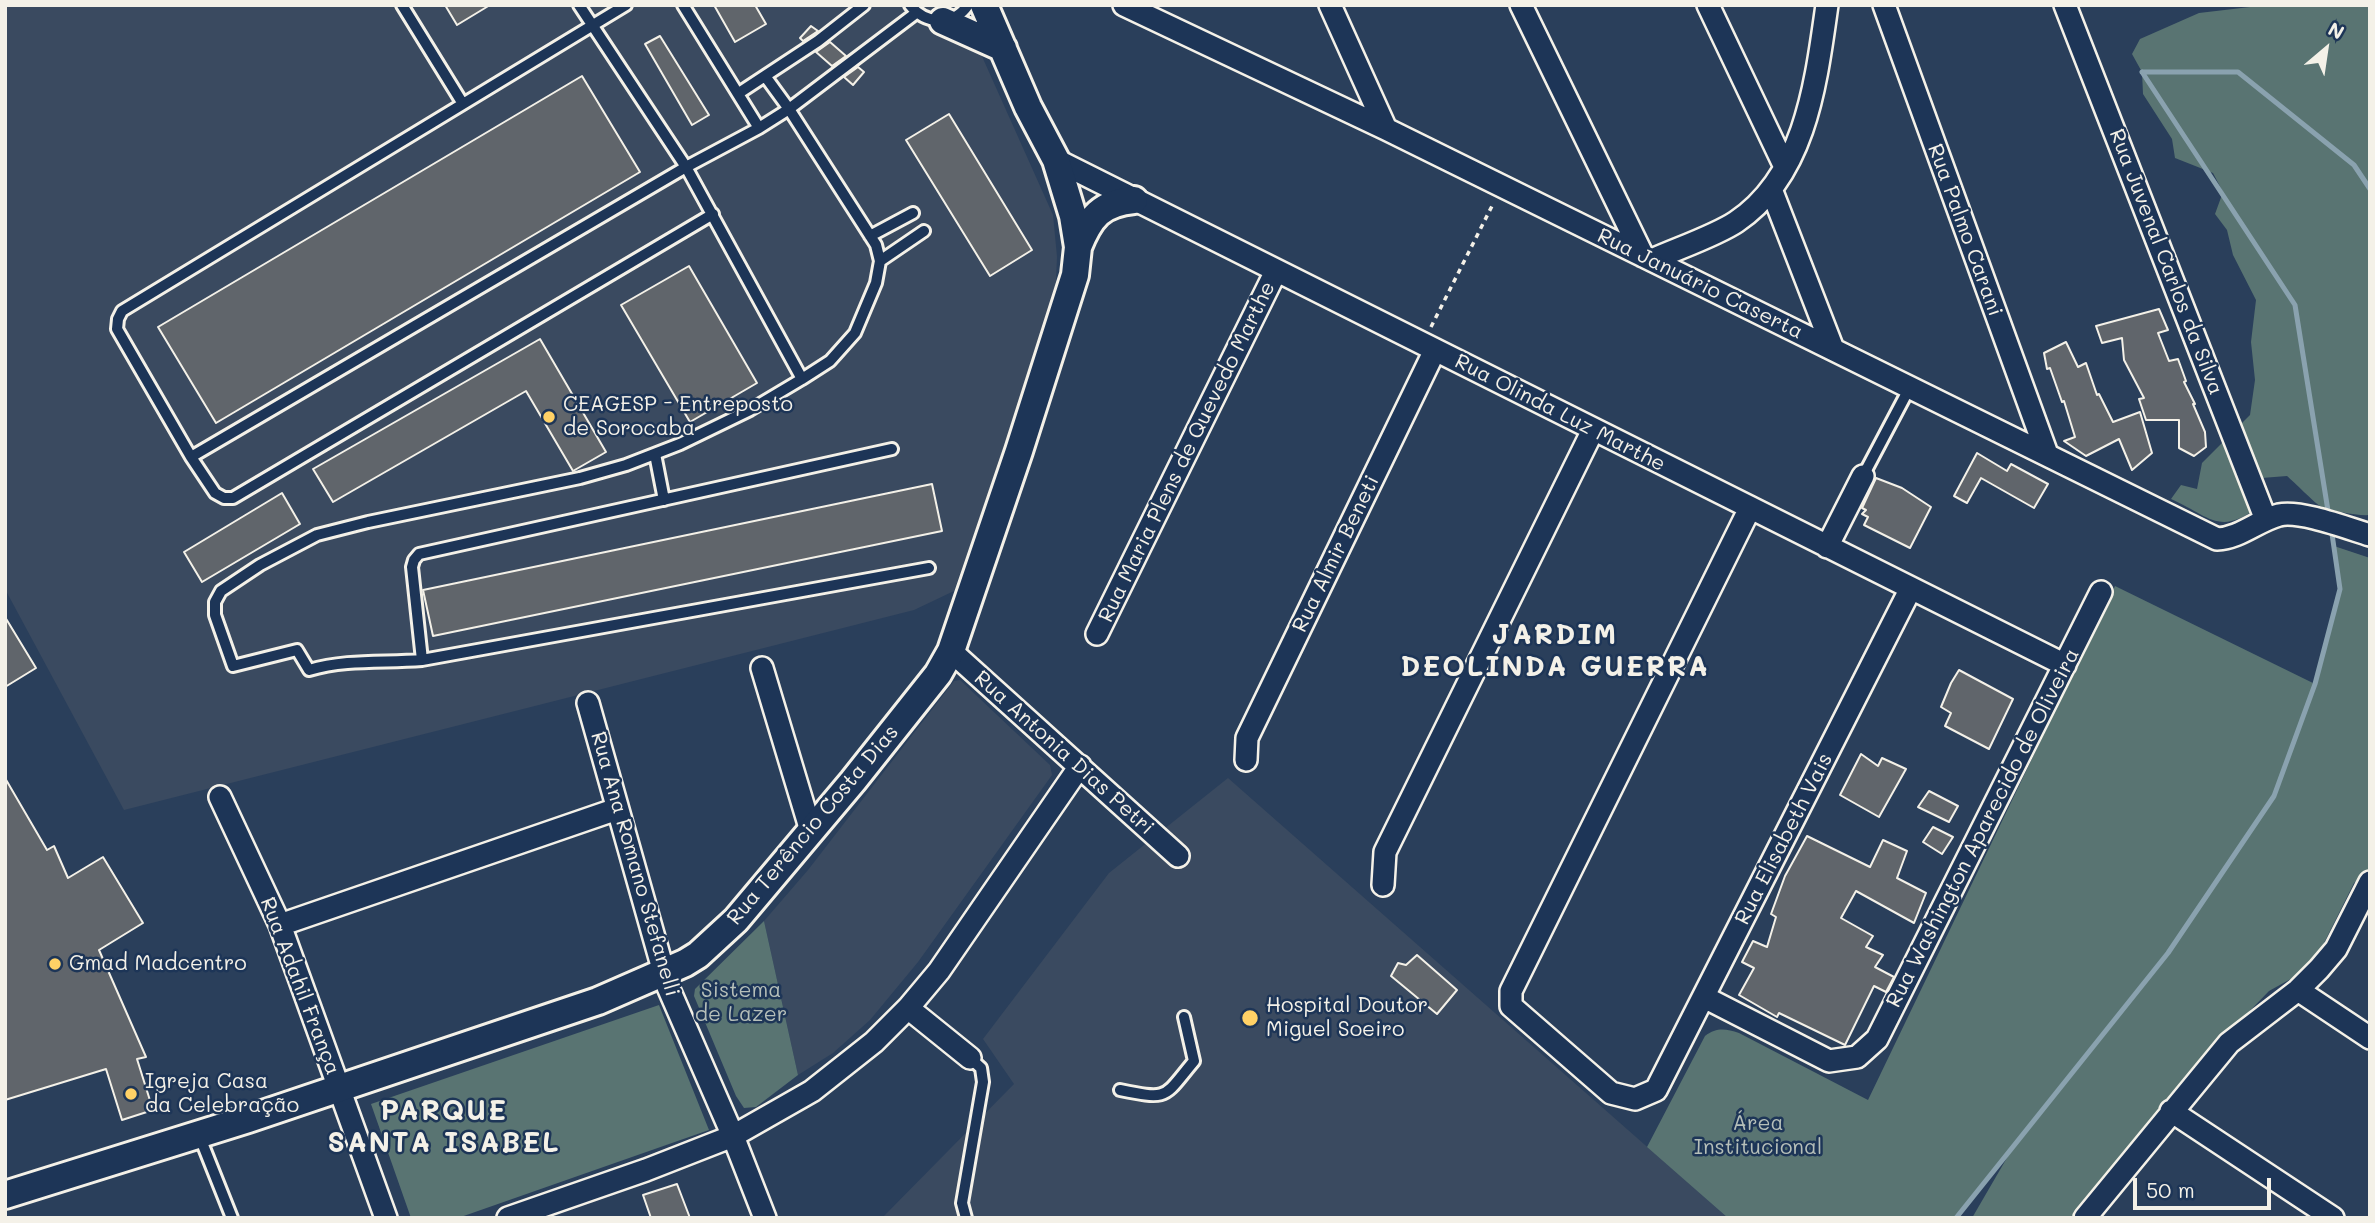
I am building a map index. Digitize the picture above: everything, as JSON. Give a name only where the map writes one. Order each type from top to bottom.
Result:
[{"type":"street","name":"Rua Terêncio Costa Dias","points":[[5,1195],[199,1135],[598,1001],[664,974],[698,955],[715,941],[811,831],[938,674],[950,651],[1019,451],[1075,275],[1078,247],[1073,216],[1056,160],[984,5]]},
{"type":"street","name":"Rua Januário Caserta","points":[[1125,5],[1387,128],[2217,539],[2230,538],[2266,520]]},
{"type":"street","points":[[1151,5],[1182,32]]},
{"type":"street","points":[[1330,5],[1387,128]]},
{"type":"street","points":[[1521,5],[1647,258],[1734,223],[1758,204],[1771,189],[1786,167],[1798,141],[1817,70],[1827,5]]},
{"type":"street","points":[[1708,5],[1786,167]]},
{"type":"street","name":"Rua Palmo Carani","points":[[1884,5],[2047,454]]},
{"type":"street","name":"Rua Juvenal Carlos da Silva","points":[[2065,5],[2266,520]]},
{"type":"street","points":[[943,21],[1003,48]]},
{"type":"street","name":"Rua Olinda Luz Marthe","points":[[1056,160],[2065,666]]},
{"type":"street","points":[[1771,189],[1833,349]]},
{"type":"street","points":[[1078,247],[1098,212],[1108,205],[1134,200]]},
{"type":"street","name":"Rua Maria Plens de Quevedo Marthe","points":[[1097,634],[1276,271]]},
{"type":"street","name":"Rua Almir Beneti","points":[[1246,760],[1247,738],[1428,347]]},
{"type":"street","points":[[1383,885],[1385,852],[1593,429]]},
{"type":"street","points":[[1827,547],[1863,476]]},
{"type":"street","name":"Rua Elisabeth Vais","points":[[1750,508],[1511,990],[1511,1006],[1611,1093],[1635,1099],[1656,1090],[1911,588]]},
{"type":"street","points":[[2266,520],[2294,514],[2363,533]]},
{"type":"street","name":"Rua Washington Aparecido de Oliveira","points":[[1704,998],[1829,1061],[1857,1057],[1877,1039],[2101,592]]},
{"type":"street","name":"Rua Antonia Dias Petri","points":[[950,651],[1178,856]]},
{"type":"street","points":[[762,668],[811,831]]},
{"type":"street","name":"Rua Ana Romano Stefanelli","points":[[588,702],[664,974],[765,1218]]},
{"type":"street","points":[[508,1218],[568,1208],[733,1136],[812,1091],[874,1042],[908,1008],[939,971],[1080,766]]},
{"type":"street","name":"Rua Adahil França","points":[[220,797],[280,925],[386,1218]]},
{"type":"street","points":[[280,925],[617,809]]},
{"type":"street","points":[[2085,1218],[2229,1044],[2298,990],[2336,949],[2370,882]]},
{"type":"street","points":[[2298,990],[2370,1038]]},
{"type":"street","points":[[908,1008],[970,1058]]},
{"type":"street","points":[[2171,1111],[2333,1218]]},
{"type":"lane","points":[[402,5],[463,104]]},
{"type":"lane","points":[[579,5],[686,167],[802,379]]},
{"type":"lane","points":[[626,5],[122,311],[117,329],[191,457],[215,493],[225,498],[233,498],[713,214]]},
{"type":"lane","points":[[682,5],[759,128]]},
{"type":"lane","points":[[739,93],[818,41],[864,5]]},
{"type":"lane","points":[[191,457],[686,167],[759,128],[789,109],[913,9],[925,19],[943,21],[957,17],[968,5]]},
{"type":"lane","points":[[765,76],[876,245],[880,261],[876,283],[855,332],[830,361],[750,410],[626,465],[580,478],[317,535],[260,565],[221,591],[215,603],[215,615],[233,666],[297,650],[309,670],[351,661],[378,663],[422,660],[929,568]]},
{"type":"lane","points":[[870,236],[914,213]]},
{"type":"lane","points":[[880,261],[924,231]]},
{"type":"lane","points":[[1863,476],[1910,387]]},
{"type":"lane","points":[[422,660],[412,567],[419,554],[892,449]]},
{"type":"lane","points":[[655,454],[664,500]]},
{"type":"lane","points":[[1121,1090],[1160,1096],[1167,1093],[1194,1061],[1184,1017]]},
{"type":"lane","points":[[967,1218],[962,1203],[983,1082],[981,1068],[970,1058]]},
{"type":"lane","points":[[199,1135],[232,1218]]},
{"type":"path","points":[[1428,347],[1502,186]]},
{"type":"shaded area","name":"CEAGESP - Entreposto de Sorocaba","points":[[5,5],[959,5],[1053,215],[1057,257],[1055,303],[954,591],[914,610],[124,810],[5,589]]},
{"type":"shaded area","points":[[960,680],[1050,765],[1052,775],[918,962],[870,1020],[833,1053],[798,1075],[764,921],[808,870],[954,681]]},
{"type":"shaded area","name":"Hospital Doutor Miguel Soeiro","points":[[1228,778],[1728,1218],[882,1218],[1014,1084],[983,1039],[1109,873]]},
{"type":"green space","points":[[2267,5],[2370,5],[2370,515],[2345,513],[2320,506],[2287,476],[2249,479],[2258,507],[2233,521],[2214,520],[2171,499],[2181,485],[2197,489],[2202,463],[2250,415],[2255,380],[2251,342],[2256,300],[2233,255],[2227,230],[2215,214],[2223,192],[2213,173],[2175,158],[2172,139],[2143,94],[2142,72],[2132,54],[2140,39],[2199,13]]},
{"type":"green space","name":"Área Institucional","points":[[2334,546],[2370,558],[2370,870],[2354,883],[2320,951],[2305,971],[2269,991],[2209,1053],[2143,1129],[2073,1218],[1972,1218],[2015,1144],[1956,1218],[1728,1218],[1647,1147],[1705,1036],[1718,1030],[1739,1033],[1868,1100],[2115,586],[2315,684],[2340,589]]},
{"type":"green space","name":"Sistema de Lazer","points":[[764,921],[798,1075],[756,1107],[744,1108],[736,1096],[694,996],[695,989]]},
{"type":"green space","points":[[659,1005],[709,1130],[458,1218],[411,1218],[371,1104]]},
{"type":"building","points":[[445,5],[490,5],[457,25]]},
{"type":"building","points":[[714,5],[755,5],[766,24],[735,42]]},
{"type":"building","points":[[811,26],[818,31],[803,41],[800,38]]},
{"type":"building","points":[[660,36],[709,115],[692,125],[645,44]]},
{"type":"building","points":[[830,42],[846,56],[832,66],[816,52]]},
{"type":"building","points":[[858,67],[864,72],[853,85],[844,77]]},
{"type":"building","points":[[582,76],[640,172],[216,423],[158,327]]},
{"type":"building","points":[[949,114],[1032,250],[990,276],[906,140]]},
{"type":"building","points":[[689,266],[757,383],[690,422],[621,305]]},
{"type":"building","points":[[2159,309],[2168,330],[2158,333],[2169,361],[2178,359],[2186,381],[2184,382],[2205,432],[2206,447],[2194,456],[2179,448],[2179,420],[2146,420],[2139,399],[2144,398],[2124,360],[2122,338],[2102,343],[2096,326]]},
{"type":"building","points":[[540,339],[606,452],[573,471],[526,391],[333,502],[313,469]]},
{"type":"building","points":[[2066,342],[2078,367],[2086,363],[2097,395],[2099,394],[2113,422],[2140,412],[2152,453],[2132,470],[2119,439],[2086,456],[2064,441],[2075,437],[2064,401],[2062,402],[2050,368],[2047,369],[2044,353]]},
{"type":"building","points":[[1977,453],[2007,471],[2011,464],[2048,484],[2034,508],[1981,478],[1967,503],[1954,496]]},
{"type":"building","points":[[1876,478],[1902,488],[1931,507],[1910,548],[1864,525],[1868,517],[1862,514],[1866,510],[1862,508]]},
{"type":"building","points":[[932,484],[942,531],[433,636],[423,590]]},
{"type":"building","points":[[282,493],[300,524],[202,582],[184,552]]},
{"type":"building","points":[[5,617],[36,668],[5,687]]},
{"type":"building","points":[[1959,670],[2013,699],[1989,749],[1945,726],[1951,713],[1941,707]]},
{"type":"building","points":[[1861,754],[1878,766],[1882,758],[1906,769],[1879,817],[1840,795]]},
{"type":"building","name":"Gmad Madcentro","points":[[5,778],[47,850],[54,846],[68,878],[103,857],[143,923],[99,950],[146,1057],[137,1059],[153,1110],[122,1120],[106,1069],[5,1100]]},
{"type":"building","points":[[1929,791],[1958,806],[1949,822],[1918,807]]},
{"type":"building","points":[[1933,827],[1953,837],[1942,854],[1923,842]]},
{"type":"building","points":[[1807,836],[1870,867],[1883,840],[1907,851],[1897,878],[1926,893],[1914,923],[1856,891],[1841,918],[1873,936],[1866,947],[1883,955],[1875,967],[1894,977],[1886,992],[1874,986],[1845,1045],[1779,1013],[1777,1017],[1739,995],[1754,968],[1742,962],[1753,941],[1767,947],[1776,917],[1771,914],[1785,876]]},
{"type":"building","points":[[1417,955],[1457,990],[1437,1014],[1391,976],[1398,963],[1406,965]]},
{"type":"building","points":[[677,1184],[690,1218],[651,1218],[643,1195]]},
{"type":"waterway","points":[[2142,72],[2295,305],[2329,517]]},
{"type":"waterway","points":[[2142,72],[2238,72],[2354,165],[2370,189]]},
{"type":"waterway","points":[[1956,1218],[2168,953],[2274,796],[2315,684],[2340,589],[2331,527]]},
{"type":"place","name":"CEAGESP - Entreposto de Sorocaba","points":[[549,417]]},
{"type":"place","name":"Gmad Madcentro","points":[[55,964]]},
{"type":"place","name":"Hospital Doutor Miguel Soeiro","points":[[1250,1018]]},
{"type":"place","name":"Igreja Casa da Celebração","points":[[131,1094]]},
{"type":"district","name":"JARDIM DEOLINDA GUERRA","points":[[1555,651]]},
{"type":"district","name":"PARQUE SANTA ISABEL","points":[[444,1127]]}]
